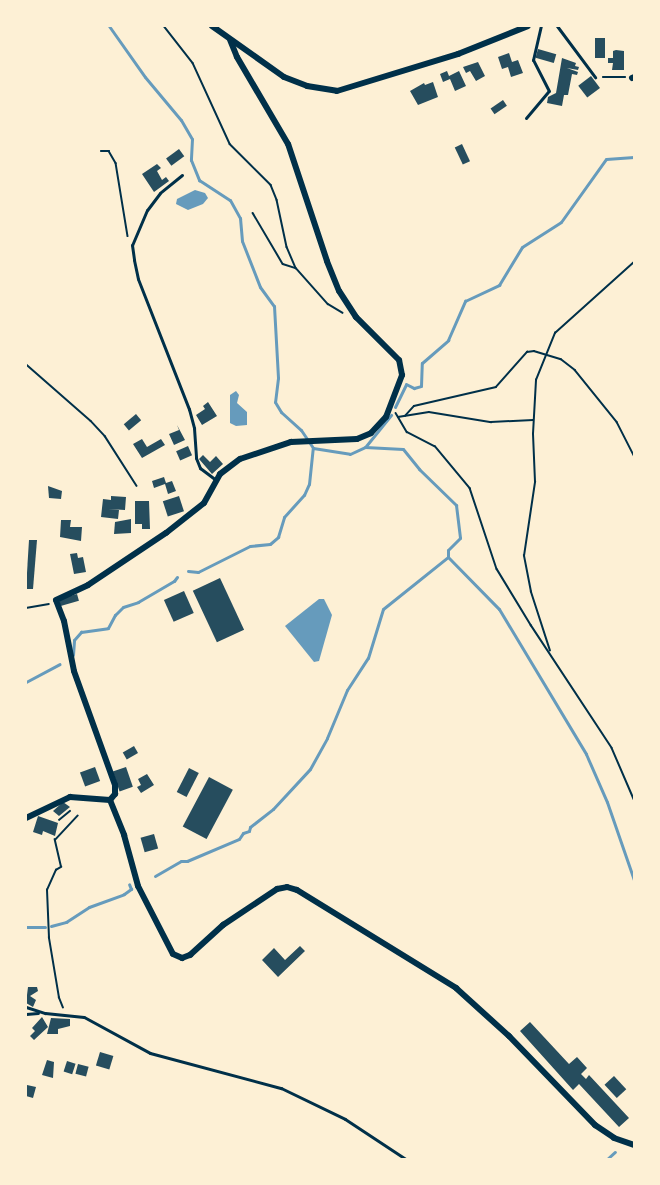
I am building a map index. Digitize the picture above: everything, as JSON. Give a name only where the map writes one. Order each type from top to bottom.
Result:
[{"type":"street","points":[[212,26],[270,68],[296,82],[337,91],[458,54],[528,26]]},
{"type":"street","points":[[110,800],[115,794],[115,785],[74,671],[64,621],[56,603],[60,596],[88,585],[166,533],[204,503],[220,474],[240,459],[268,448],[299,441],[367,436],[380,424],[392,404],[402,375],[401,363],[356,317],[339,291],[288,144],[237,57],[230,40]]},
{"type":"street","points":[[26,818],[70,797],[110,800]]},
{"type":"street","points":[[110,800],[124,835],[138,886],[166,945],[176,956],[186,957],[222,925],[268,894],[284,887],[297,890],[456,988],[509,1036],[596,1125],[614,1137],[634,1145]]},
{"type":"lane","points":[[526,118],[549,90],[533,60],[541,26]]},
{"type":"lane","points":[[557,26],[595,77]]},
{"type":"lane","points":[[182,174],[151,203],[132,244],[138,279],[189,409],[194,428],[196,458],[200,468],[216,480]]},
{"type":"lane","points":[[26,1007],[40,1012]]},
{"type":"lane","points":[[26,1014],[40,1012],[84,1017],[150,1053],[281,1088],[345,1119],[407,1160]]},
{"type":"path","points":[[164,26],[193,63],[230,144],[271,185],[277,200],[287,247],[296,268],[328,303],[339,311],[356,317]]},
{"type":"path","points":[[595,77],[633,78]]},
{"type":"path","points":[[101,151],[109,151],[116,163],[132,244]]},
{"type":"path","points":[[253,213],[283,264],[296,268]]},
{"type":"path","points":[[550,652],[525,565],[525,548],[535,482],[536,380],[555,333],[562,324],[634,262]]},
{"type":"path","points":[[405,416],[414,406],[496,387],[527,352],[534,351],[546,356],[561,358],[574,370],[617,422],[634,456]]},
{"type":"path","points":[[26,364],[99,429],[137,486]]},
{"type":"path","points":[[392,404],[407,432],[435,446],[470,488],[498,569],[612,748],[634,799]]},
{"type":"path","points":[[397,417],[429,412],[491,422],[534,420]]},
{"type":"path","points":[[26,608],[56,603]]},
{"type":"path","points":[[59,820],[70,811]]},
{"type":"path","points":[[66,1014],[58,998],[47,890],[56,870],[61,867],[55,840],[77,816]]},
{"type":"water","points":[[195,190],[205,193],[208,198],[203,204],[188,210],[176,204],[177,199]]},
{"type":"water","points":[[236,391],[239,395],[237,403],[247,412],[247,425],[236,426],[230,423],[230,395]]},
{"type":"water","points":[[319,599],[324,599],[332,615],[319,661],[314,662],[285,626]]},
{"type":"building","points":[[595,38],[605,38],[605,58],[595,58]]},
{"type":"building","points":[[538,49],[556,54],[554,63],[536,58]]},
{"type":"building","points":[[613,51],[624,51],[624,70],[612,70],[613,63],[608,63],[608,58],[613,58]]},
{"type":"building","points":[[509,53],[512,62],[518,60],[523,73],[511,77],[508,67],[502,69],[498,57]]},
{"type":"building","points":[[562,58],[576,63],[575,66],[579,67],[578,70],[567,68],[578,72],[577,75],[572,74],[568,95],[564,95],[562,106],[547,103],[548,97],[556,93]]},
{"type":"building","points":[[478,62],[485,76],[476,81],[470,71],[466,73],[463,67]]},
{"type":"building","points":[[447,71],[449,76],[459,71],[466,86],[455,91],[450,79],[443,82],[440,74]]},
{"type":"building","points":[[591,76],[600,88],[587,98],[578,86]]},
{"type":"building","points":[[433,82],[438,97],[418,105],[410,91],[424,83],[425,85]]},
{"type":"building","points":[[503,100],[507,106],[494,114],[491,108]]},
{"type":"building","points":[[462,144],[470,161],[463,165],[455,147]]},
{"type":"building","points":[[179,149],[184,156],[171,166],[166,158]]},
{"type":"building","points":[[157,164],[161,168],[157,171],[162,180],[166,177],[169,181],[154,192],[142,174]]},
{"type":"building","points":[[208,402],[217,416],[202,425],[196,415],[205,409],[203,406]]},
{"type":"building","points":[[136,414],[141,420],[129,430],[124,424]]},
{"type":"building","points":[[177,425],[185,440],[174,445],[169,434],[179,430]]},
{"type":"building","points":[[142,439],[147,447],[161,439],[165,445],[142,458],[133,444]]},
{"type":"building","points":[[188,446],[192,455],[180,460],[176,451]]},
{"type":"building","points":[[203,455],[210,462],[216,456],[223,464],[212,474],[199,459]]},
{"type":"building","points":[[164,477],[166,483],[172,481],[176,491],[168,494],[165,484],[154,488],[152,481]]},
{"type":"building","points":[[48,486],[62,491],[61,499],[49,498]]},
{"type":"building","points":[[111,496],[126,497],[125,510],[108,509],[119,510],[118,519],[101,517],[103,499],[111,500]]},
{"type":"building","points":[[179,496],[184,511],[168,516],[163,501]]},
{"type":"building","points":[[135,501],[149,501],[150,529],[142,529],[142,524],[135,524]]},
{"type":"building","points":[[131,519],[131,533],[114,534],[115,522]]},
{"type":"building","points":[[61,520],[71,520],[70,527],[82,527],[81,541],[60,537]]},
{"type":"building","points":[[29,540],[37,540],[33,589],[26,589]]},
{"type":"building","points":[[77,553],[78,558],[83,557],[86,572],[74,574],[70,554]]},
{"type":"building","points":[[220,578],[244,630],[217,642],[193,591]]},
{"type":"building","points":[[184,591],[194,613],[174,622],[164,600]]},
{"type":"building","points":[[77,594],[79,601],[61,606],[59,599]]},
{"type":"building","points":[[134,746],[138,753],[127,759],[123,752]]},
{"type":"building","points":[[95,767],[100,781],[85,787],[80,772]]},
{"type":"building","points":[[126,767],[133,787],[120,791],[113,772]]},
{"type":"building","points":[[189,768],[199,773],[187,797],[177,792]]},
{"type":"building","points":[[147,774],[154,785],[141,793],[137,787],[141,785],[138,779]]},
{"type":"building","points":[[209,777],[233,790],[207,839],[183,826]]},
{"type":"building","points":[[63,802],[70,807],[59,816],[53,811]]},
{"type":"building","points":[[38,816],[58,823],[55,836],[43,831],[42,835],[33,832]]},
{"type":"building","points":[[154,834],[158,848],[145,852],[141,838]]},
{"type":"building","points":[[300,946],[305,951],[278,977],[262,960],[274,948],[285,960]]},
{"type":"building","points":[[28,987],[37,987],[38,991],[30,996],[36,1000],[33,1007],[26,1003]]},
{"type":"building","points":[[42,1017],[48,1027],[34,1040],[30,1036],[35,1031],[32,1028]]},
{"type":"building","points":[[51,1018],[70,1019],[70,1026],[58,1029],[58,1034],[47,1034]]},
{"type":"building","points":[[530,1022],[569,1064],[577,1057],[587,1068],[581,1074],[586,1079],[589,1075],[629,1118],[619,1127],[579,1084],[573,1090],[520,1031]]},
{"type":"building","points":[[100,1052],[113,1056],[109,1069],[96,1065]]},
{"type":"building","points":[[47,1060],[54,1062],[53,1078],[42,1075]]},
{"type":"building","points":[[67,1061],[76,1064],[72,1074],[64,1071]]},
{"type":"building","points":[[78,1064],[89,1067],[86,1077],[75,1074]]},
{"type":"building","points":[[614,1076],[626,1089],[617,1098],[604,1085]]},
{"type":"building","points":[[27,1085],[36,1087],[33,1098],[26,1096]]},
{"type":"waterway","points":[[109,26],[145,77],[181,120],[192,139],[191,160],[199,180],[230,200],[240,218],[242,241],[260,287],[274,306],[278,378],[275,402],[281,412],[301,430],[313,448],[350,454],[365,447],[403,449],[419,469],[456,505],[460,538],[448,550],[448,557],[499,609],[586,754],[607,802],[634,880]]},
{"type":"waterway","points":[[395,407],[406,384],[414,388],[421,386],[422,363],[448,340],[465,301],[499,285],[522,247],[561,222],[606,159],[634,157]]},
{"type":"waterway","points":[[366,446],[391,415]]},
{"type":"waterway","points":[[188,571],[198,572],[250,546],[270,544],[278,537],[284,517],[304,495],[309,484],[313,448]]},
{"type":"waterway","points":[[155,876],[181,861],[187,861],[239,839],[243,833],[249,831],[250,827],[273,809],[310,769],[327,738],[347,690],[368,658],[383,609],[448,557]]},
{"type":"waterway","points":[[73,655],[74,640],[81,632],[108,628],[115,615],[123,607],[138,602],[177,577]]},
{"type":"waterway","points":[[26,682],[60,664]]},
{"type":"waterway","points":[[51,926],[66,922],[89,907],[124,894],[131,889],[129,884]]},
{"type":"waterway","points":[[26,927],[45,927]]},
{"type":"waterway","points":[[606,1160],[615,1152]]}]
